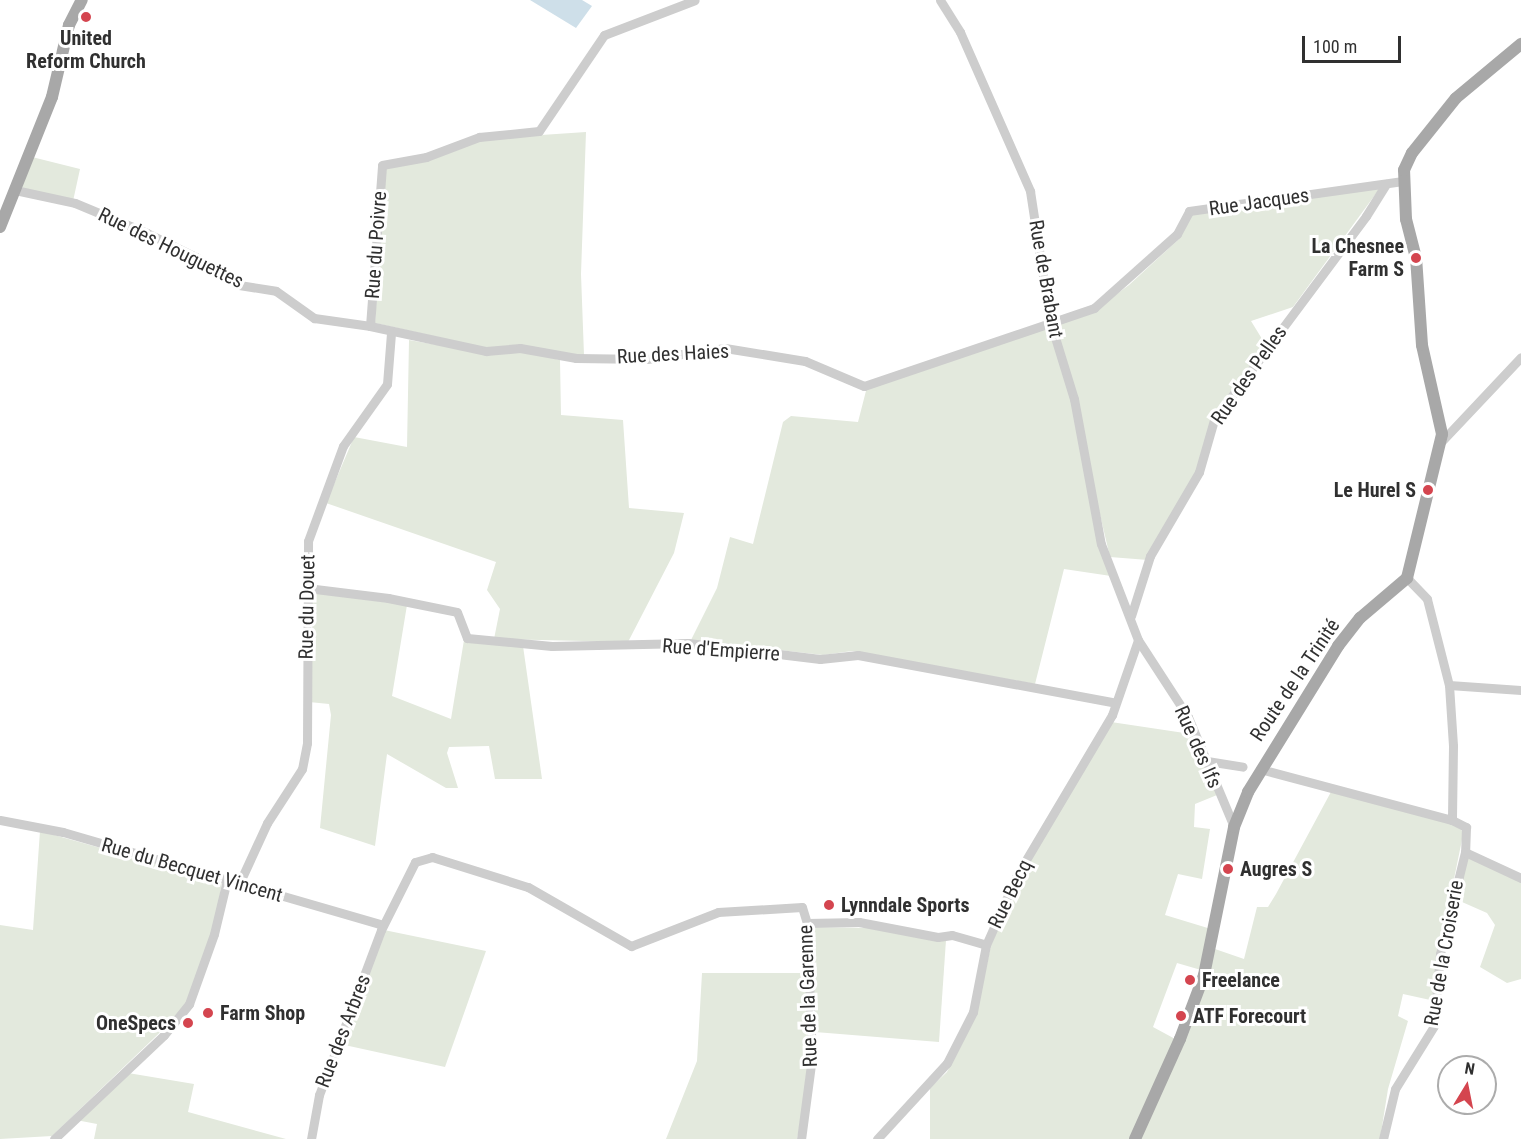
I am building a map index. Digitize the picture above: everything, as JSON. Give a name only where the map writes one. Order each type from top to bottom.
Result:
[{"type":"main road","points":[[1,217],[15,190],[52,97],[69,25],[82,0]]},
{"type":"main road","points":[[1407,578],[1442,434],[1422,345],[1416,258],[1406,219],[1403,181],[1412,153],[1456,98],[1521,44]]},
{"type":"main road","name":"Route de la Trinité","points":[[1135,1139],[1180,1039],[1204,975],[1234,827],[1260,769],[1338,646],[1360,618],[1407,578]]},
{"type":"street","name":"Rue du Poivre","points":[[370,326],[382,165],[426,157],[478,137],[539,131],[604,35],[696,0]]},
{"type":"street","name":"Rue de Brabant","points":[[940,0],[960,32],[1030,191],[1050,321],[1074,399],[1101,544],[1131,616],[1138,640]]},
{"type":"street","name":"Rue Jacques","points":[[1050,321],[1094,308],[1170,242],[1189,212],[1403,181]]},
{"type":"street","name":"Rue des Pelles","points":[[1131,616],[1150,556],[1199,472],[1214,420],[1366,216],[1386,184]]},
{"type":"street","name":"Rue des Houguettes","points":[[15,190],[75,204],[147,233],[196,257],[239,285],[276,291],[314,318],[370,326],[391,333]]},
{"type":"street","name":"Rue des Haies","points":[[391,333],[486,351],[520,348],[576,358],[646,359],[725,348],[805,361],[864,386],[1050,321]]},
{"type":"street","name":"Rue du Douet","points":[[239,884],[267,823],[302,769],[307,743],[308,541],[343,446],[387,384],[391,333]]},
{"type":"street","points":[[1440,443],[1521,357]]},
{"type":"street","points":[[1260,769],[1452,820],[1453,746],[1449,685],[1427,598],[1407,578]]},
{"type":"street","name":"Rue d'Empierre","points":[[307,588],[388,598],[457,612],[467,638],[552,646],[688,643],[820,659],[858,655],[1116,703]]},
{"type":"street","name":"Rue Becq","points":[[877,1139],[947,1064],[973,1012],[986,945],[1017,875],[1116,703],[1138,640]]},
{"type":"street","name":"Rue des Ifs","points":[[1138,640],[1188,717],[1234,827]]},
{"type":"street","points":[[1449,685],[1521,690]]},
{"type":"street","points":[[1207,761],[1243,767]]},
{"type":"street","name":"Rue du Becquet Vincent","points":[[0,820],[45,828],[383,925]]},
{"type":"street","name":"Rue de la Croiserie","points":[[1383,1139],[1395,1089],[1434,1026],[1440,954],[1465,852],[1466,827],[1452,820]]},
{"type":"street","points":[[1465,852],[1521,878]]},
{"type":"street","name":"Rue de la Garenne","points":[[383,925],[415,862],[432,857],[528,887],[631,946],[737,908],[802,907],[807,923],[812,1057],[801,1139]]},
{"type":"street","points":[[54,1139],[164,1035],[189,1004],[214,934],[227,880]]},
{"type":"street","points":[[807,923],[859,922],[938,937],[952,935],[986,945]]},
{"type":"street","name":"Rue des Arbres","points":[[311,1139],[319,1095],[383,925]]},
{"type":"shaded area","points":[[530,0],[582,0],[592,6],[576,28]]},
{"type":"shaded area","points":[[586,132],[581,274],[584,355],[491,349],[375,323],[385,169],[482,139]]},
{"type":"shaded area","points":[[32,157],[80,169],[73,201],[25,190],[20,184]]},
{"type":"shaded area","points":[[1380,188],[1293,307],[1251,321],[1267,347],[1214,417],[1198,468],[1148,560],[1110,557],[1055,324],[1095,310],[1129,285],[1179,239],[1192,214]]},
{"type":"shaded area","points":[[1048,326],[1068,388],[1111,576],[1064,569],[1035,684],[852,651],[823,655],[691,640],[717,588],[730,537],[753,544],[783,422],[791,416],[858,422],[867,387]]},
{"type":"shaded area","points":[[409,340],[494,355],[520,351],[560,360],[561,415],[623,420],[629,508],[684,513],[674,553],[628,642],[494,639],[500,609],[487,590],[496,562],[326,503],[354,437],[407,447]]},
{"type":"shaded area","points":[[310,592],[407,605],[392,696],[451,719],[464,640],[523,646],[542,779],[495,779],[489,746],[449,747],[447,753],[458,788],[446,788],[387,754],[375,846],[320,828],[331,715],[329,704],[309,702]]},
{"type":"shaded area","points":[[1111,722],[1191,734],[1217,795],[1195,804],[1194,827],[1210,829],[1202,879],[1178,874],[1165,915],[1211,929],[1201,970],[1177,963],[1153,1027],[1177,1040],[1129,1139],[930,1139],[930,1088],[947,1072],[976,1015],[991,945],[1026,866]]},
{"type":"shaded area","points":[[1332,790],[1452,824],[1461,828],[1463,835],[1441,942],[1435,1001],[1403,994],[1398,1016],[1408,1021],[1388,1089],[1380,1139],[1139,1139],[1215,949],[1244,959],[1257,907],[1268,907]]},
{"type":"shaded area","points":[[40,831],[222,882],[215,924],[188,999],[177,1016],[52,1136],[0,1139],[0,925],[33,930]]},
{"type":"shaded area","points":[[1466,854],[1521,880],[1521,979],[1507,983],[1480,967],[1495,925],[1487,913],[1462,902],[1455,890]]},
{"type":"shaded area","points":[[812,927],[869,928],[946,940],[939,1042],[815,1032]]},
{"type":"shaded area","points":[[384,930],[486,951],[445,1067],[340,1044]]},
{"type":"shaded area","points":[[702,973],[806,973],[809,1082],[797,1139],[666,1139],[697,1061]]},
{"type":"shaded area","points":[[128,1073],[194,1084],[188,1112],[286,1139],[94,1139],[97,1124],[76,1120]]},
{"type":"place","name":"United Reform Church","points":[[86,17]]},
{"type":"place","name":"La Chesnee Farm S","points":[[1416,258]]},
{"type":"place","name":"Le Hurel S","points":[[1428,490]]},
{"type":"place","name":"Augres S","points":[[1228,869]]},
{"type":"place","name":"Lynndale Sports","points":[[829,905]]},
{"type":"place","name":"Freelance","points":[[1190,980]]},
{"type":"place","name":"Farm Shop","points":[[208,1013]]},
{"type":"place","name":"ATF Forecourt","points":[[1181,1016]]},
{"type":"place","name":"OneSpecs","points":[[188,1023]]}]
